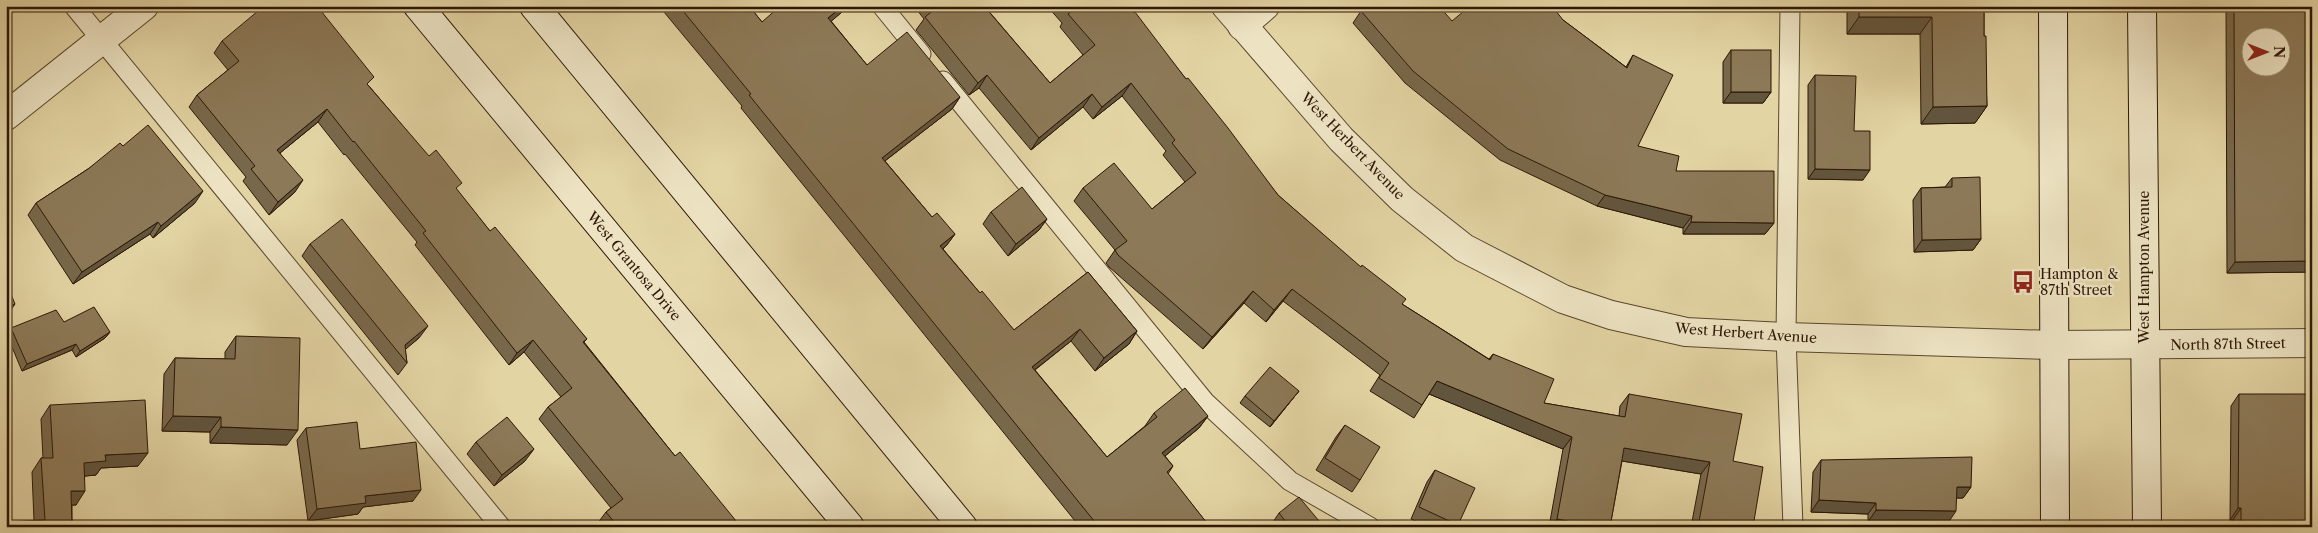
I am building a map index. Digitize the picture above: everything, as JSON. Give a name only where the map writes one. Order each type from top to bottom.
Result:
[{"type":"street","points":[[6,116],[144,6]]},
{"type":"street","name":"West Grantosa Drive","points":[[418,6],[850,527]]},
{"type":"street","points":[[534,6],[963,527]]},
{"type":"street","points":[[1234,16],[1265,6]]},
{"type":"street","points":[[2053,6],[2054,527]]},
{"type":"street","name":"West Hampton Avenue","points":[[2142,6],[2147,527]]},
{"type":"street","name":"West Herbert Avenue","points":[[1234,16],[1348,146],[1402,199],[1464,248],[1563,299],[1611,315],[1686,332],[1786,337],[2145,346]]},
{"type":"street","name":"North 87th Street","points":[[2145,346],[2312,343]]},
{"type":"lane","points":[[74,6],[501,527]]},
{"type":"lane","points":[[882,6],[1205,402],[1290,481],[1370,527]]},
{"type":"lane","points":[[1790,6],[1786,337],[1793,527]]},
{"type":"building","points":[[264,6],[317,6],[374,77],[367,84],[429,156],[436,150],[462,183],[456,188],[490,231],[495,227],[587,339],[583,342],[675,456],[680,452],[741,527],[618,527],[606,512],[623,499],[548,407],[572,388],[533,340],[517,353],[423,233],[426,231],[327,109],[277,150],[303,180],[278,202],[251,169],[255,166],[197,95],[239,61],[222,41]]},
{"type":"building","points":[[679,6],[749,6],[762,22],[780,6],[843,6],[828,18],[867,65],[907,32],[960,97],[882,158],[932,217],[937,213],[955,234],[940,246],[980,293],[982,291],[1014,330],[1088,272],[1137,331],[1104,358],[1080,329],[1032,367],[1107,457],[1157,417],[1154,413],[1185,388],[1208,416],[1162,453],[1173,466],[1167,472],[1210,527],[1099,527]]},
{"type":"building","points":[[933,6],[984,6],[1050,83],[1095,45],[1068,14],[1071,12],[1067,6],[1128,6],[1135,12],[1186,79],[1188,78],[1228,128],[1278,195],[1361,267],[1362,265],[1406,299],[1402,304],[1490,360],[1493,354],[1554,379],[1544,403],[1625,417],[1629,394],[1742,414],[1733,461],[1763,467],[1753,527],[1698,527],[1710,462],[1624,448],[1610,527],[1598,527],[1557,519],[1572,437],[1437,381],[1422,405],[1379,378],[1389,363],[1292,289],[1274,310],[1253,291],[1212,337],[1118,255],[1115,250],[1127,241],[1083,188],[1114,163],[1152,209],[1196,173],[1172,143],[1175,140],[1131,83],[1102,107],[1092,94],[1039,138],[987,75],[978,83],[925,17],[935,9]]},
{"type":"building","points":[[1367,6],[1439,6],[1452,21],[1470,6],[1552,6],[1563,20],[1627,68],[1633,55],[1673,75],[1638,146],[1679,156],[1676,171],[1774,171],[1774,223],[1691,222],[1692,216],[1605,195],[1508,149],[1413,71],[1361,11]]},
{"type":"building","points":[[1859,6],[1984,6],[1987,106],[1933,107],[1932,17],[1859,17]]},
{"type":"building","points":[[2234,6],[2312,6],[2312,261],[2235,262]]},
{"type":"building","points":[[1731,50],[1771,50],[1771,92],[1731,92]]},
{"type":"building","points":[[1815,75],[1856,76],[1854,131],[1870,131],[1870,170],[1815,169]]},
{"type":"building","points":[[148,125],[203,191],[161,226],[158,222],[82,272],[36,203],[88,169],[120,143],[123,146]]},
{"type":"building","points":[[1980,177],[1981,239],[1922,240],[1921,188],[1952,187],[1952,178]]},
{"type":"building","points":[[1022,187],[1047,219],[1016,244],[991,212]]},
{"type":"building","points":[[342,219],[428,326],[405,345],[407,363],[310,244]]},
{"type":"building","points":[[6,282],[15,304],[6,308]]},
{"type":"building","points":[[94,307],[110,332],[80,351],[76,344],[27,364],[11,328],[56,310],[64,322]]},
{"type":"building","points":[[236,336],[300,338],[298,430],[221,427],[221,417],[173,416],[175,358],[235,359]]},
{"type":"building","points":[[1270,367],[1299,391],[1274,421],[1245,396]]},
{"type":"building","points":[[2239,394],[2312,394],[2312,527],[2241,527],[2241,508],[2238,508]]},
{"type":"building","points":[[145,400],[148,453],[105,455],[106,461],[84,463],[85,491],[71,491],[72,527],[8,527],[8,522],[45,520],[41,458],[53,458],[50,405]]},
{"type":"building","points":[[507,417],[534,449],[502,475],[476,442]]},
{"type":"building","points":[[357,422],[360,449],[416,442],[421,490],[365,496],[366,503],[317,509],[306,428]]},
{"type":"building","points":[[1345,425],[1380,447],[1360,480],[1325,458]]},
{"type":"building","points":[[1972,457],[1971,487],[1957,487],[1956,511],[1876,510],[1876,503],[1819,500],[1821,460]]},
{"type":"building","points":[[1435,470],[1475,488],[1458,525],[1419,507]]},
{"type":"building","points":[[1299,497],[1324,527],[1290,527],[1279,513]]},
{"type":"building","points":[[1339,521],[1344,527],[1332,527]]},
{"type":"place","name":"Hampton & 87th Street","points":[[2023,282]]}]
